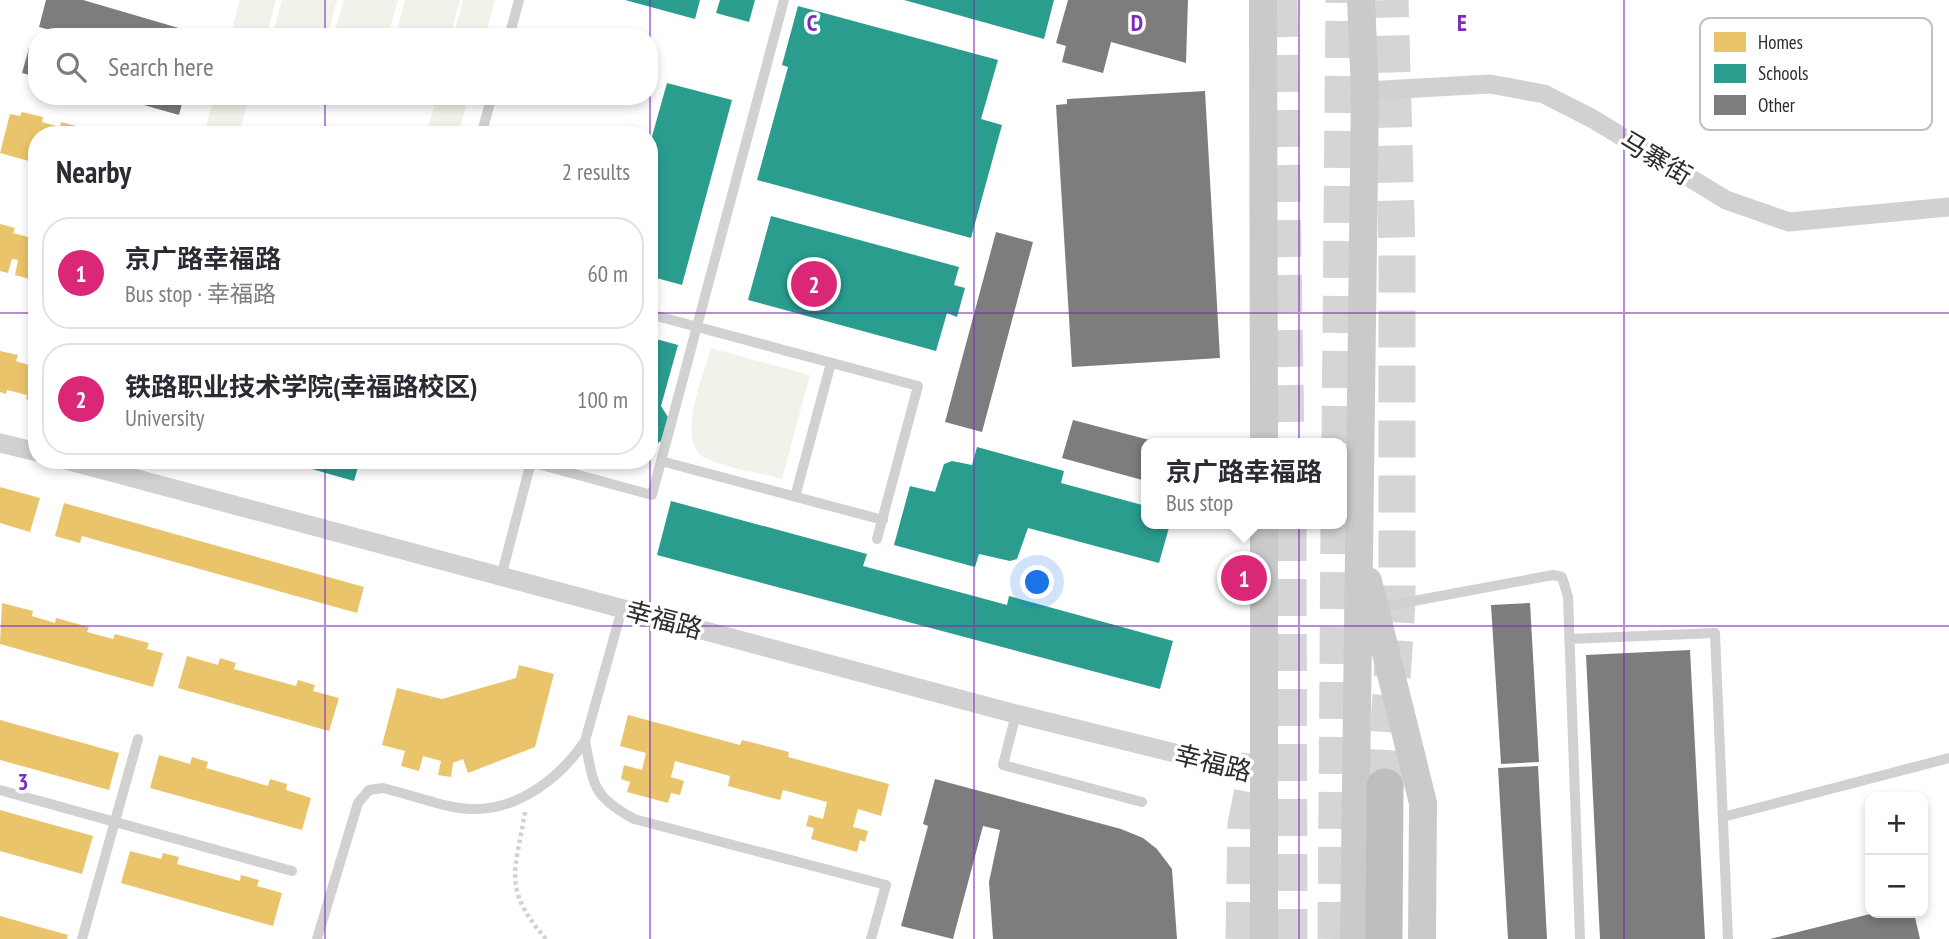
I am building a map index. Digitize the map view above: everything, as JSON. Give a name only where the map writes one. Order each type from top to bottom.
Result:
[{"type":"highway","points":[[1384,939],[1385,788]]},
{"type":"main road","points":[[1263,0],[1264,438]]},
{"type":"main road","points":[[1354,939],[1365,91],[1361,0]]},
{"type":"main road","points":[[1264,529],[1265,939]]},
{"type":"main road","points":[[1359,548],[1423,803],[1422,939]]},
{"type":"street","name":"马寨街","points":[[1365,91],[1490,84],[1544,94],[1593,119],[1726,200],[1789,222],[1949,207]]},
{"type":"street","points":[[0,443],[28,450]]},
{"type":"street","name":"幸福路","points":[[100,469],[1016,714],[1264,775]]},
{"type":"lane","points":[[511,28],[519,0]]},
{"type":"lane","points":[[556,469],[652,495],[784,0]]},
{"type":"lane","points":[[484,126],[489,105]]},
{"type":"lane","points":[[658,316],[918,386],[877,539]]},
{"type":"lane","points":[[795,497],[831,363]]},
{"type":"lane","points":[[660,461],[883,520]]},
{"type":"lane","points":[[501,576],[525,469]]},
{"type":"lane","points":[[1376,608],[1553,575],[1562,577],[1568,597],[1580,939]]},
{"type":"lane","points":[[317,939],[358,803],[369,790],[383,788],[472,809],[501,805],[528,794],[553,778],[573,758],[584,741],[622,609]]},
{"type":"lane","points":[[1569,639],[1715,633],[1728,939]]},
{"type":"lane","points":[[1016,714],[1003,765],[1142,802]]},
{"type":"lane","points":[[82,939],[138,739]]},
{"type":"lane","points":[[584,741],[599,794],[606,804],[634,820],[886,886],[871,939]]},
{"type":"lane","points":[[1723,817],[1949,758]]},
{"type":"lane","points":[[0,790],[292,871]]},
{"type":"path","points":[[528,794],[513,878],[518,900],[545,939]]},
{"type":"shaded area","points":[[240,0],[276,0],[268,28],[232,28]]},
{"type":"shaded area","points":[[282,0],[337,0],[329,28],[274,28]]},
{"type":"shaded area","points":[[344,0],[398,0],[390,28],[336,28]]},
{"type":"shaded area","points":[[405,0],[460,0],[452,28],[397,28]]},
{"type":"shaded area","points":[[463,0],[495,0],[487,28],[455,28]]},
{"type":"shaded area","points":[[212,105],[247,105],[241,126],[206,126]]},
{"type":"shaded area","points":[[434,105],[466,105],[461,126],[429,126]]},
{"type":"shaded area","points":[[711,348],[810,375],[782,479],[734,468],[707,459],[697,451],[692,440],[691,425]]},
{"type":"building: Homes","points":[[22,112],[43,117],[42,122],[56,126],[28,126],[28,161],[0,153],[10,114],[20,116]]},
{"type":"building: Homes","points":[[61,122],[76,126],[60,126]]},
{"type":"building: Homes","points":[[0,224],[15,228],[13,233],[28,237],[28,279],[15,275],[18,260],[12,259],[8,273],[0,271]]},
{"type":"building: Homes","points":[[0,351],[18,355],[16,361],[28,365],[28,400],[27,395],[7,390],[6,394],[0,392]]},
{"type":"building: Homes","points":[[0,487],[40,498],[30,532],[0,523]]},
{"type":"building: Homes","points":[[64,503],[364,587],[357,613],[82,536],[80,543],[55,536]]},
{"type":"building: Homes","points":[[2,603],[33,611],[32,616],[55,623],[56,618],[89,627],[87,632],[113,639],[115,634],[149,643],[147,649],[163,653],[153,687],[0,644]]},
{"type":"building: Homes","points":[[187,656],[218,665],[220,658],[236,663],[234,669],[296,686],[298,680],[315,685],[313,691],[339,698],[329,731],[178,688]]},
{"type":"building: Homes","points":[[519,665],[554,674],[535,747],[468,773],[463,759],[453,763],[451,777],[438,775],[441,761],[423,756],[419,771],[401,766],[405,751],[382,745],[397,688],[442,699],[516,678]]},
{"type":"building: Homes","points":[[628,715],[740,745],[742,740],[789,752],[788,757],[889,784],[881,816],[858,809],[853,827],[868,831],[865,842],[860,840],[857,852],[811,839],[814,828],[806,826],[809,815],[823,819],[827,802],[783,790],[780,800],[728,786],[730,776],[675,761],[671,777],[684,781],[680,795],[671,793],[668,803],[627,792],[630,782],[621,779],[624,765],[642,770],[646,753],[620,746]]},
{"type":"building: Homes","points":[[0,720],[119,753],[109,790],[0,760]]},
{"type":"building: Homes","points":[[159,755],[190,764],[192,757],[208,762],[206,768],[268,786],[270,779],[287,784],[286,790],[311,798],[302,830],[150,788]]},
{"type":"building: Homes","points":[[0,810],[93,836],[82,874],[0,851]]},
{"type":"building: Homes","points":[[130,851],[161,859],[163,853],[179,857],[177,864],[240,881],[241,875],[259,880],[257,886],[282,893],[273,926],[121,883]]},
{"type":"building: Homes","points":[[0,916],[68,935],[67,939],[0,939]]},
{"type":"building: Schools","points":[[625,0],[700,0],[695,19]]},
{"type":"building: Schools","points":[[720,0],[755,0],[749,22],[716,13]]},
{"type":"building: Schools","points":[[904,0],[1054,0],[1044,39]]},
{"type":"building: Schools","points":[[798,6],[998,60],[981,119],[1002,125],[971,238],[757,180],[788,67],[782,65]]},
{"type":"building: Schools","points":[[667,83],[732,100],[682,285],[658,278],[658,126],[655,126]]},
{"type":"building: Schools","points":[[771,216],[959,267],[954,285],[965,288],[957,317],[947,313],[936,351],[748,300]]},
{"type":"building: Schools","points":[[658,339],[678,345],[661,406],[668,417],[658,443]]},
{"type":"building: Schools","points":[[977,447],[1064,471],[1061,483],[1141,505],[1141,529],[1169,529],[1159,563],[1028,528],[1017,559],[1010,561],[979,554],[975,567],[894,545],[910,486],[935,492],[944,464],[952,461],[972,465]]},
{"type":"building: Schools","points":[[312,469],[357,469],[354,481]]},
{"type":"building: Schools","points":[[671,501],[867,554],[863,566],[1007,605],[1009,596],[1173,641],[1160,689],[657,555]]},
{"type":"building: Other","points":[[46,0],[83,0],[179,28],[43,28],[39,27]]},
{"type":"building: Other","points":[[1068,0],[1188,0],[1186,63],[1111,42],[1103,73],[1062,62],[1066,46],[1056,43]]},
{"type":"building: Other","points":[[28,52],[28,75],[22,73]]},
{"type":"building: Other","points":[[1205,91],[1220,358],[1072,367],[1056,105],[1067,104],[1067,99]]},
{"type":"building: Other","points":[[144,105],[182,105],[179,115]]},
{"type":"building: Other","points":[[996,232],[1033,242],[982,432],[945,422]]},
{"type":"building: Other","points":[[1073,420],[1142,438],[1141,480],[1062,458]]},
{"type":"building: Other","points":[[1530,603],[1539,762],[1501,764],[1491,605]]},
{"type":"building: Other","points":[[1690,650],[1705,939],[1600,939],[1586,655]]},
{"type":"building: Other","points":[[1538,766],[1547,939],[1508,939],[1498,768]]},
{"type":"building: Other","points":[[935,779],[1121,829],[1143,838],[1157,849],[1172,869],[1177,939],[993,939],[989,882],[1000,830],[983,826],[953,939],[901,926],[928,826],[923,824]]},
{"type":"building: Other","points":[[1865,915],[1865,918],[1915,918],[1920,939],[1770,939]]},
{"type":"tunnel","points":[[1279,0],[1286,438]]},
{"type":"tunnel","points":[[1340,438],[1344,0]]},
{"type":"tunnel","points":[[1385,787],[1397,602],[1397,251],[1390,0]]},
{"type":"tunnel","points":[[1288,529],[1289,939]]},
{"type":"tunnel","points":[[1336,939],[1339,529]]},
{"type":"tunnel","points":[[1244,939],[1246,824],[1260,756]]},
{"type":"place","name":"铁路职业技术学院(幸福路校区)","points":[[814,284]]},
{"type":"place","name":"京广路幸福路","points":[[1244,578]]}]
